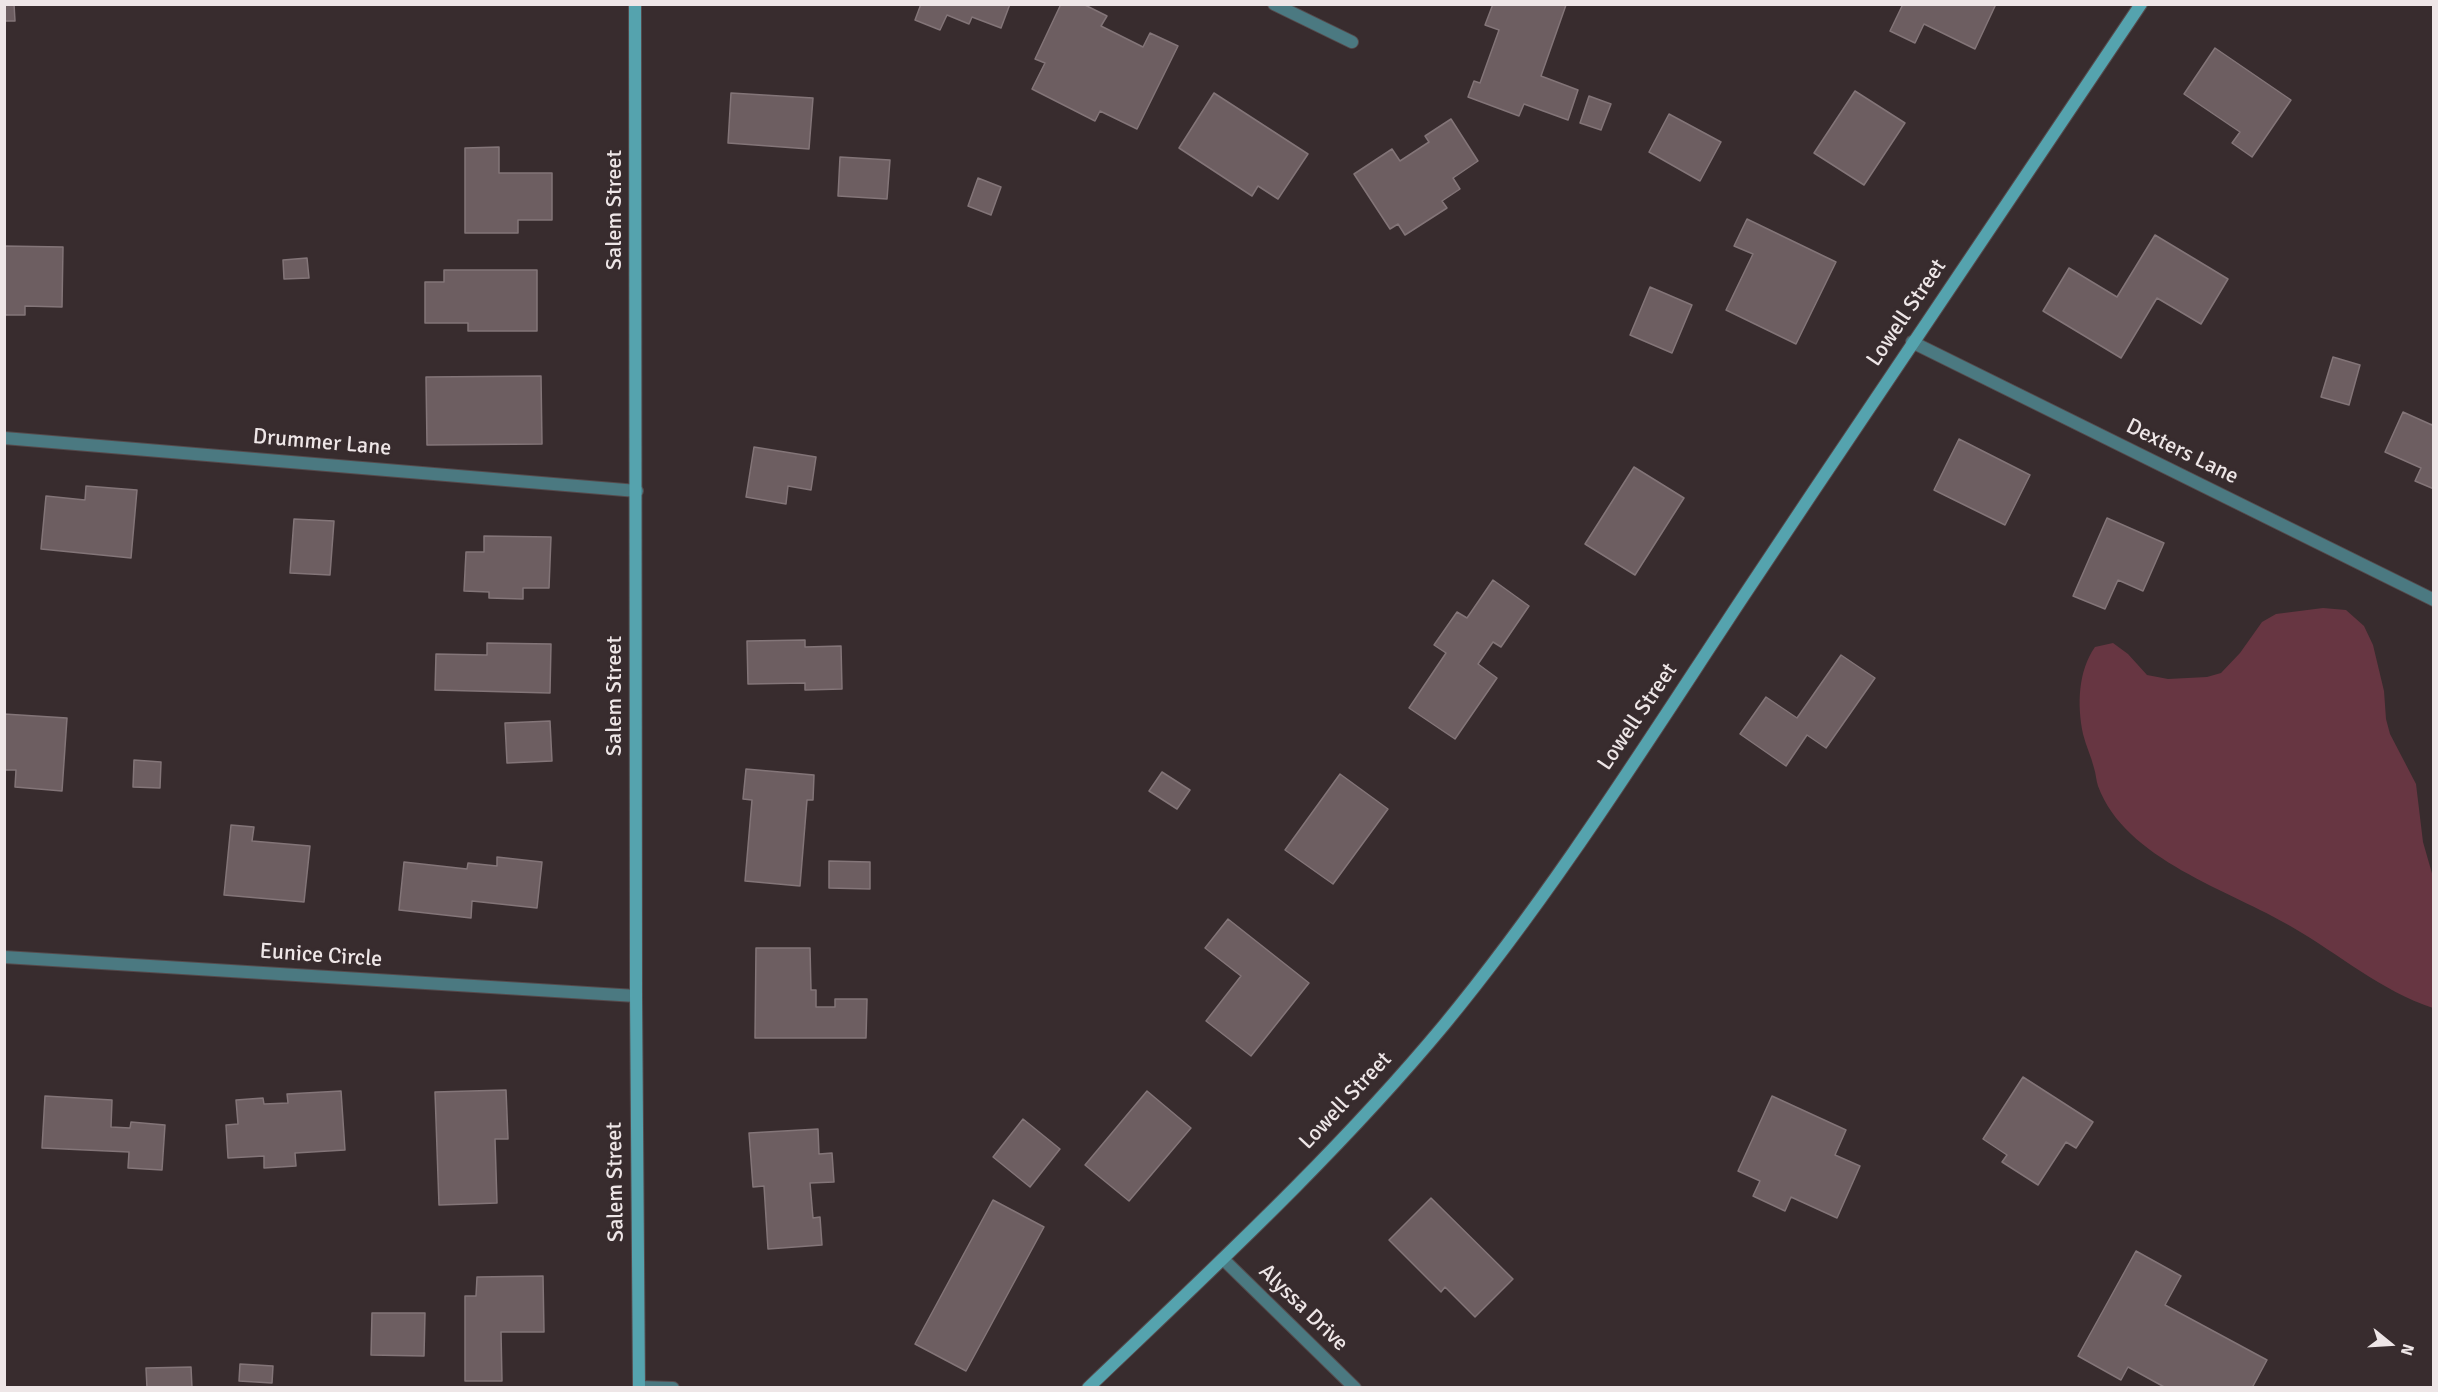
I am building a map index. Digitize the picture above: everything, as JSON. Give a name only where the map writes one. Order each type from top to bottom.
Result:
[{"type":"main road","name":"Salem Street","points":[[635,4],[636,996],[639,1387]]},
{"type":"main road","name":"Lowell Street","points":[[1088,1388],[1222,1259],[1386,1091],[1443,1025],[1519,926],[1617,787],[1912,342],[2141,4]]},
{"type":"street","points":[[1274,4],[1352,42]]},
{"type":"street","name":"Dexters Lane","points":[[1912,342],[2433,600]]},
{"type":"street","name":"Drummer Lane","points":[[4,438],[637,491]]},
{"type":"street","name":"Eunice Circle","points":[[4,957],[636,996]]},
{"type":"street","name":"Alyssa Drive","points":[[1222,1259],[1355,1388]]},
{"type":"street","points":[[639,1387],[673,1388]]},
{"type":"shaded area","points":[[2323,608],[2346,610],[2364,626],[2373,645],[2384,691],[2386,719],[2390,734],[2416,784],[2423,842],[2433,877],[2433,1008],[2378,982],[2292,927],[2210,886],[2155,853],[2131,834],[2112,812],[2098,786],[2084,738],[2080,712],[2080,689],[2085,667],[2095,647],[2113,643],[2128,654],[2147,675],[2168,679],[2207,677],[2221,673],[2240,653],[2262,622],[2276,614]]},
{"type":"building","points":[[4,4],[14,4],[15,21],[4,21]]},
{"type":"building","points":[[921,4],[1010,4],[1001,28],[972,17],[969,24],[947,15],[940,30],[915,20]]},
{"type":"building","points":[[1061,4],[1083,4],[1107,16],[1101,26],[1143,47],[1150,33],[1178,46],[1137,129],[1100,111],[1095,121],[1032,89],[1045,63],[1035,59]]},
{"type":"building","points":[[1493,4],[1566,5],[1541,76],[1578,90],[1568,120],[1524,104],[1519,116],[1468,97],[1474,81],[1480,83],[1499,30],[1485,25]]},
{"type":"building","points":[[1903,4],[1996,4],[1975,49],[1924,24],[1915,43],[1890,31]]},
{"type":"building","points":[[2215,48],[2291,100],[2252,157],[2232,143],[2240,132],[2184,94]]},
{"type":"building","points":[[1855,91],[1905,123],[1864,185],[1814,153]]},
{"type":"building","points":[[731,93],[813,98],[809,149],[728,143]]},
{"type":"building","points":[[1214,93],[1308,154],[1278,199],[1258,186],[1252,196],[1179,148]]},
{"type":"building","points":[[1589,96],[1611,104],[1601,130],[1580,123]]},
{"type":"building","points":[[1669,114],[1721,142],[1700,181],[1649,152]]},
{"type":"building","points":[[1451,119],[1478,161],[1453,178],[1460,189],[1442,201],[1447,208],[1405,235],[1398,224],[1390,229],[1354,174],[1392,149],[1400,161],[1429,142],[1425,136]]},
{"type":"building","points":[[499,147],[499,173],[552,173],[552,220],[518,220],[518,233],[465,233],[465,148]]},
{"type":"building","points":[[840,157],[890,160],[887,199],[838,196]]},
{"type":"building","points":[[978,178],[1001,187],[991,215],[968,206]]},
{"type":"building","points":[[1747,219],[1836,262],[1796,344],[1726,310],[1753,254],[1734,246]]},
{"type":"building","points":[[2155,235],[2228,279],[2201,324],[2157,298],[2121,358],[2043,311],[2069,268],[2117,297]]},
{"type":"building","points":[[4,246],[63,247],[62,307],[25,306],[25,315],[4,315]]},
{"type":"building","points":[[307,258],[309,278],[284,279],[283,260]]},
{"type":"building","points":[[444,270],[537,270],[537,331],[468,331],[468,323],[425,323],[425,282],[444,282]]},
{"type":"building","points":[[1650,287],[1692,305],[1672,353],[1630,335]]},
{"type":"building","points":[[2333,357],[2360,365],[2349,405],[2321,397]]},
{"type":"building","points":[[541,376],[542,444],[427,445],[426,377]]},
{"type":"building","points":[[2403,412],[2432,425],[2434,420],[2434,489],[2415,481],[2421,468],[2385,452]]},
{"type":"building","points":[[1959,439],[2030,475],[2005,525],[1934,490]]},
{"type":"building","points":[[754,447],[816,457],[811,490],[788,486],[786,504],[746,497]]},
{"type":"building","points":[[1634,467],[1684,498],[1635,575],[1585,544]]},
{"type":"building","points":[[86,486],[137,490],[131,558],[41,549],[46,496],[85,500]]},
{"type":"building","points":[[2107,518],[2164,543],[2143,591],[2118,580],[2105,609],[2073,596]]},
{"type":"building","points":[[294,519],[334,521],[330,575],[290,573]]},
{"type":"building","points":[[484,536],[551,537],[549,588],[523,588],[523,599],[489,598],[489,592],[464,591],[466,552],[484,552]]},
{"type":"building","points":[[1493,580],[1529,606],[1501,647],[1493,642],[1478,664],[1497,678],[1455,739],[1409,708],[1446,653],[1434,645],[1457,612],[1467,618]]},
{"type":"building","points":[[805,640],[805,647],[841,646],[842,689],[805,690],[805,683],[748,684],[747,641]]},
{"type":"building","points":[[487,643],[551,644],[550,693],[435,690],[436,654],[487,655]]},
{"type":"building","points":[[1841,655],[1875,678],[1826,748],[1807,735],[1786,766],[1740,734],[1766,697],[1797,718]]},
{"type":"building","points":[[4,714],[67,718],[62,791],[15,787],[16,770],[4,770]]},
{"type":"building","points":[[550,721],[552,761],[507,763],[505,723]]},
{"type":"building","points":[[134,760],[161,762],[160,788],[133,787]]},
{"type":"building","points":[[746,769],[814,775],[813,800],[807,800],[800,886],[745,881],[752,800],[743,799]]},
{"type":"building","points":[[1162,772],[1190,790],[1177,809],[1149,791]]},
{"type":"building","points":[[1340,774],[1388,809],[1333,884],[1285,850]]},
{"type":"building","points":[[231,825],[254,827],[252,841],[310,846],[304,902],[224,895]]},
{"type":"building","points":[[497,857],[542,862],[537,908],[472,901],[471,918],[399,910],[404,862],[467,869],[468,863],[497,866]]},
{"type":"building","points":[[829,861],[870,862],[870,889],[829,888]]},
{"type":"building","points":[[1228,919],[1309,983],[1251,1056],[1206,1021],[1241,976],[1205,948]]},
{"type":"building","points":[[756,948],[810,948],[811,990],[816,990],[816,1007],[835,1007],[835,999],[867,999],[866,1038],[755,1038]]},
{"type":"building","points":[[2023,1077],[2093,1122],[2076,1148],[2066,1142],[2038,1185],[2002,1162],[2007,1155],[1983,1139]]},
{"type":"building","points":[[506,1090],[508,1139],[495,1139],[497,1203],[439,1205],[435,1092]]},
{"type":"building","points":[[341,1091],[345,1150],[295,1153],[296,1166],[264,1168],[264,1156],[228,1158],[226,1125],[238,1124],[236,1100],[263,1098],[264,1104],[288,1103],[287,1094]]},
{"type":"building","points":[[1147,1091],[1191,1128],[1129,1201],[1085,1165]]},
{"type":"building","points":[[45,1096],[112,1100],[111,1127],[130,1128],[131,1122],[165,1125],[162,1170],[128,1168],[129,1152],[42,1148]]},
{"type":"building","points":[[1772,1096],[1846,1130],[1835,1155],[1860,1166],[1837,1218],[1791,1197],[1785,1211],[1753,1196],[1760,1181],[1738,1171]]},
{"type":"building","points":[[1023,1119],[1060,1149],[1030,1187],[993,1157]]},
{"type":"building","points":[[818,1129],[819,1154],[832,1153],[834,1182],[810,1183],[813,1218],[820,1217],[822,1245],[768,1249],[764,1186],[753,1187],[749,1133]]},
{"type":"building","points":[[1431,1198],[1513,1279],[1475,1317],[1445,1287],[1441,1292],[1389,1240]]},
{"type":"building","points":[[993,1200],[1044,1227],[966,1371],[915,1344]]},
{"type":"building","points":[[2136,1251],[2181,1276],[2165,1305],[2267,1360],[2252,1388],[2166,1388],[2128,1367],[2121,1380],[2078,1356]]},
{"type":"building","points":[[543,1276],[544,1332],[501,1332],[502,1381],[465,1381],[465,1296],[476,1296],[477,1277]]},
{"type":"building","points":[[372,1313],[425,1313],[424,1356],[371,1355]]},
{"type":"building","points":[[240,1364],[273,1366],[272,1383],[239,1381]]},
{"type":"building","points":[[191,1367],[192,1388],[147,1388],[146,1368]]}]
